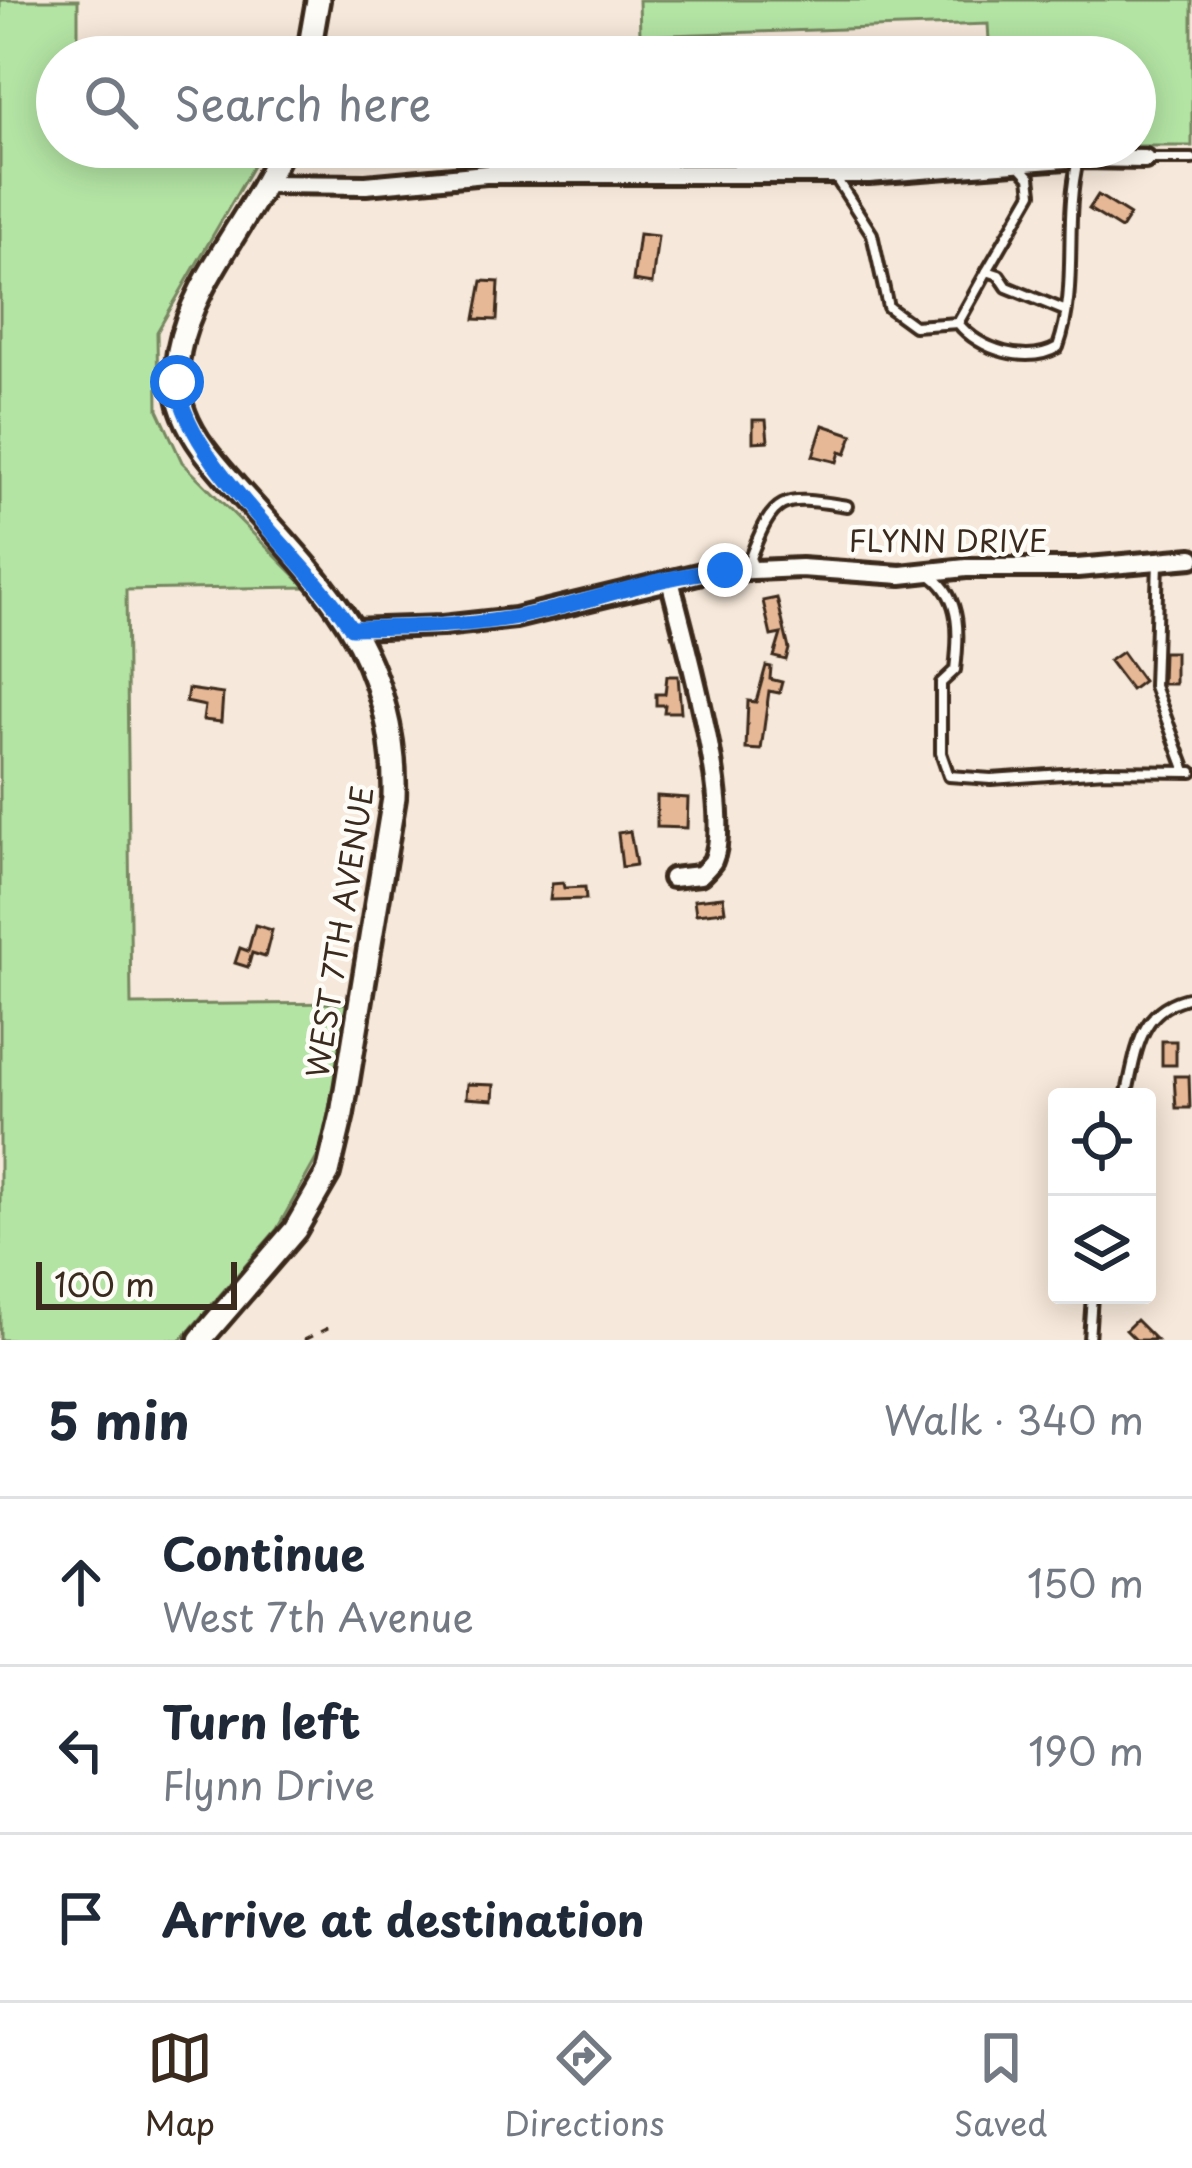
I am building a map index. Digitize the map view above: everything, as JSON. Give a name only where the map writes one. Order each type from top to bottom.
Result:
[{"type":"main road","points":[[312,36],[318,0]]},
{"type":"main road","name":"WEST 7TH AVENUE","points":[[200,1340],[295,1230],[319,1193],[335,1147],[394,798],[387,718],[371,668],[351,628],[319,583],[199,443],[179,399],[177,366],[190,315],[273,168]]},
{"type":"street","points":[[266,184],[366,185],[486,174],[834,174],[934,168]]},
{"type":"street","name":"FLYNN DRIVE","points":[[351,628],[495,621],[706,572],[801,568],[901,575],[1192,558]]},
{"type":"street","points":[[670,580],[715,769],[712,862],[700,875],[672,878]]},
{"type":"lane","points":[[1156,159],[1192,159]]},
{"type":"lane","points":[[958,323],[1032,193],[1030,177],[1022,168]]},
{"type":"lane","points":[[958,323],[1008,355],[1047,353],[1058,347],[1066,310],[1069,210],[1077,168]]},
{"type":"lane","points":[[834,174],[872,234],[888,307],[914,326],[958,323]]},
{"type":"lane","points":[[986,271],[999,275],[1006,287],[1066,310]]},
{"type":"lane","points":[[755,568],[750,558],[758,537],[770,512],[781,504],[791,500],[847,506]]},
{"type":"lane","points":[[925,573],[942,584],[957,620],[955,670],[941,683],[941,753],[949,776],[1189,772],[1154,686],[1159,561]]},
{"type":"lane","points":[[1128,1088],[1142,1034],[1152,1016],[1163,1006],[1192,998]]},
{"type":"lane","points":[[1089,1340],[1091,1304]]},
{"type":"path","points":[[304,1340],[330,1327]]},
{"type":"green space","points":[[0,0],[78,0],[78,36],[36,36],[36,168],[252,168],[157,332],[158,410],[182,462],[306,587],[126,590],[131,1005],[351,1003],[320,1152],[277,1229],[181,1340],[0,1340]]},
{"type":"green space","points":[[639,0],[1192,0],[1192,146],[1156,146],[1156,36],[989,36],[988,24],[640,36]]},
{"type":"building","points":[[1098,195],[1130,215],[1121,229],[1089,209]]},
{"type":"building","points":[[639,234],[658,236],[652,284],[633,281]]},
{"type":"building","points":[[482,281],[499,282],[497,320],[475,319]]},
{"type":"building","points":[[753,420],[766,420],[768,441],[753,442]]},
{"type":"building","points":[[823,425],[853,435],[846,454],[840,452],[837,462],[813,456]]},
{"type":"building","points":[[777,598],[789,649],[786,660],[774,657],[781,634],[771,636],[763,601]]},
{"type":"building","points":[[1122,652],[1143,681],[1131,690],[1109,661]]},
{"type":"building","points":[[1163,652],[1175,652],[1175,684],[1162,684]]},
{"type":"building","points":[[766,666],[771,667],[770,679],[782,682],[779,693],[769,691],[761,750],[746,749],[748,701],[756,702]]},
{"type":"building","points":[[667,676],[678,676],[681,712],[664,712],[665,705],[656,705],[656,694],[665,694]]},
{"type":"building","points":[[188,689],[223,694],[221,722],[203,720],[205,706],[186,702]]},
{"type":"building","points":[[657,796],[688,798],[687,828],[657,827]]},
{"type":"building","points":[[630,831],[636,865],[622,867],[618,833]]},
{"type":"building","points":[[563,883],[564,888],[585,887],[586,899],[550,900],[552,884]]},
{"type":"building","points":[[723,897],[725,911],[696,914],[694,900]]},
{"type":"building","points":[[255,925],[272,930],[265,957],[252,953],[248,967],[235,963],[240,948],[248,951]]},
{"type":"building","points":[[1162,1041],[1176,1041],[1176,1065],[1162,1065]]},
{"type":"building","points":[[1174,1076],[1189,1076],[1190,1108],[1176,1108]]},
{"type":"building","points":[[467,1084],[494,1085],[493,1100],[466,1098]]},
{"type":"building","points":[[1136,1320],[1156,1340],[1136,1340],[1126,1330]]},
{"type":"route","points":[[177,382],[184,416],[199,443],[319,583],[351,628],[515,618],[599,595],[725,570]]}]
